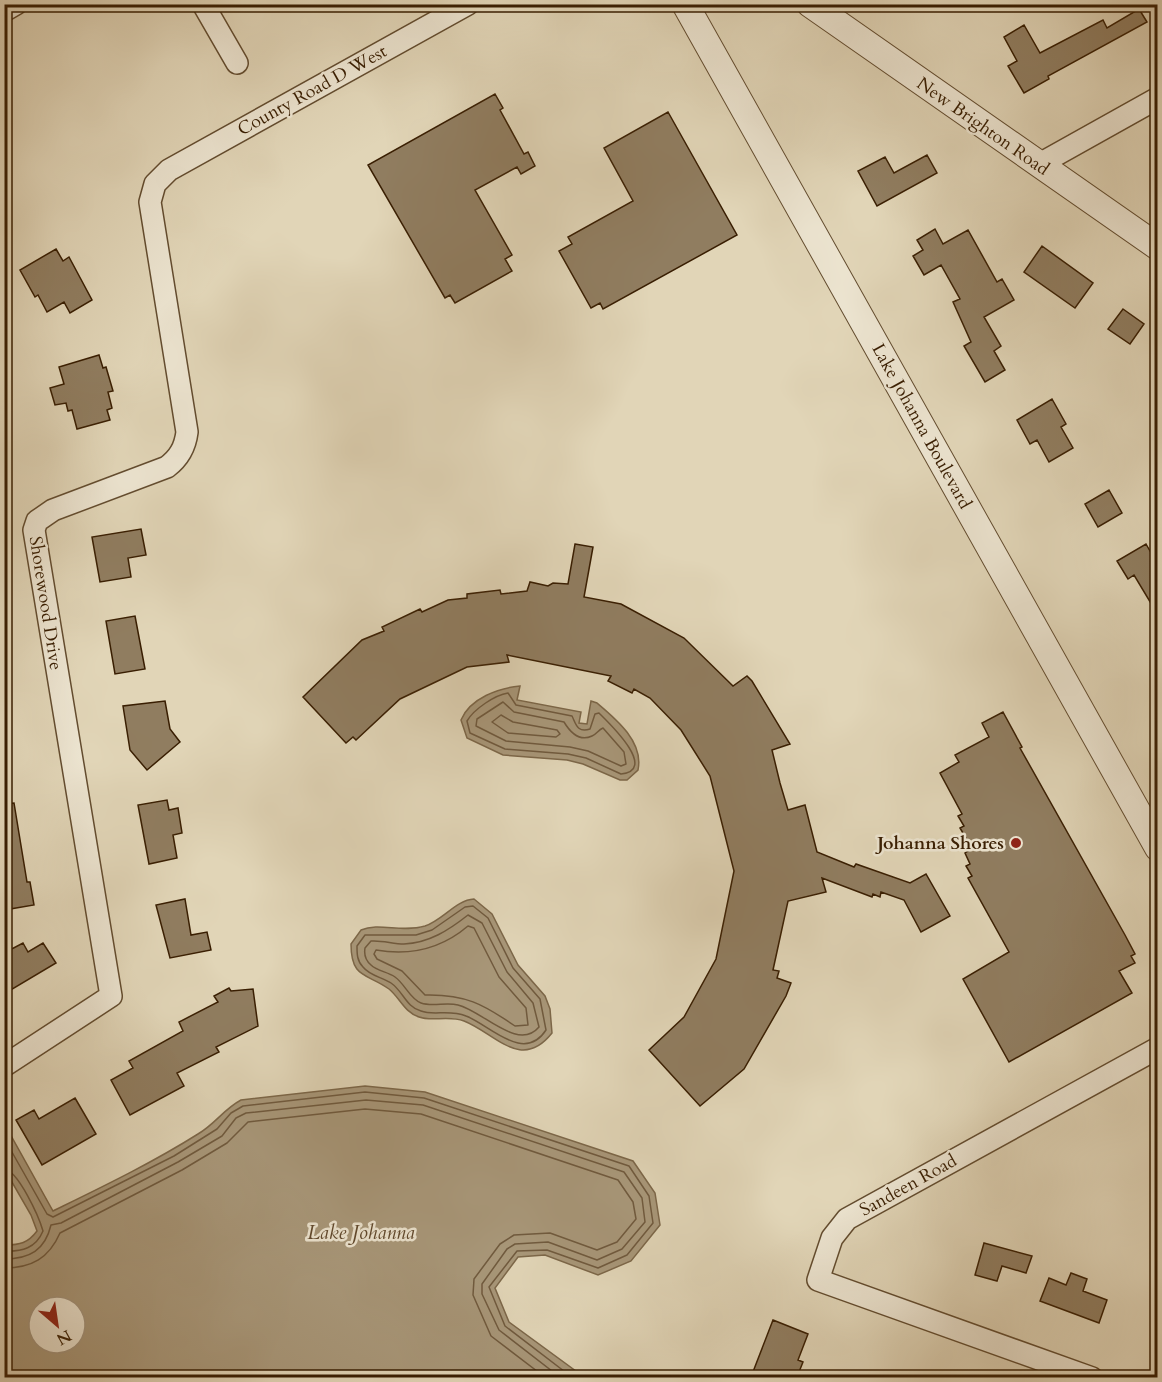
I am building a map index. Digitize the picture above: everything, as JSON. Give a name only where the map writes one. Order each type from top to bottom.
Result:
[{"type":"street","points":[[4,11],[16,4]]},
{"type":"street","points":[[203,4],[237,63]]},
{"type":"street","name":"County Road D West","points":[[159,178],[255,121],[468,4]]},
{"type":"street","name":"Lake Johanna Boulevard","points":[[685,4],[1158,848]]},
{"type":"street","name":"New Brighton Road","points":[[810,4],[1158,247]]},
{"type":"street","points":[[1038,165],[1158,98]]},
{"type":"street","name":"Shorewood Drive","points":[[4,1066],[111,996],[34,530],[37,521],[53,510],[167,467],[176,460],[186,443],[187,432],[150,201],[159,178]]},
{"type":"street","name":"Sandeen Road","points":[[1092,1377],[818,1280],[832,1238],[848,1219],[1158,1048]]},
{"type":"water","points":[[520,686],[517,700],[581,712],[579,723],[587,724],[591,701],[597,703],[620,724],[633,741],[639,760],[638,770],[627,780],[620,780],[583,764],[567,760],[503,755],[467,738],[461,720],[471,706],[494,692]]},
{"type":"water","points":[[474,899],[492,914],[518,965],[545,996],[550,1009],[552,1033],[541,1044],[530,1049],[519,1050],[508,1046],[464,1021],[429,1019],[414,1015],[389,989],[362,974],[354,964],[351,944],[361,930],[375,927],[416,928],[425,926],[455,906]]},
{"type":"water","name":"Lake Johanna","points":[[365,1086],[425,1092],[633,1161],[655,1193],[660,1225],[631,1261],[598,1275],[545,1255],[518,1257],[495,1288],[509,1322],[584,1377],[5,1377],[5,1245],[23,1242],[37,1231],[31,1215],[5,1170],[5,1125],[53,1211],[181,1145],[204,1130],[241,1100]]},
{"type":"building","points":[[1139,9],[1147,22],[1048,76],[1049,79],[1024,93],[1008,66],[1017,61],[1004,37],[1024,25],[1040,53],[1103,20],[1107,28]]},
{"type":"building","points":[[495,94],[503,108],[500,110],[524,154],[528,152],[535,166],[521,174],[517,167],[475,190],[512,255],[505,259],[512,271],[455,303],[450,295],[445,298],[368,165]]},
{"type":"building","points":[[668,112],[737,235],[603,309],[600,303],[591,308],[559,251],[572,244],[568,237],[633,201],[604,148]]},
{"type":"building","points":[[927,155],[937,173],[877,206],[858,171],[885,157],[894,173]]},
{"type":"building","points":[[935,229],[943,244],[968,230],[997,282],[1002,279],[1014,300],[984,317],[1001,346],[994,351],[1005,370],[985,382],[964,346],[971,342],[953,302],[960,299],[941,265],[924,275],[913,256],[923,250],[917,240]]},
{"type":"building","points":[[1042,246],[1093,283],[1075,308],[1024,272]]},
{"type":"building","points":[[56,249],[63,261],[69,257],[92,300],[70,313],[64,302],[47,312],[38,295],[35,297],[20,270]]},
{"type":"building","points":[[1123,309],[1144,324],[1130,344],[1108,329]]},
{"type":"building","points":[[99,355],[103,368],[106,367],[113,391],[108,392],[112,408],[107,410],[110,420],[77,429],[72,410],[68,411],[66,403],[55,405],[50,388],[64,384],[59,367]]},
{"type":"building","points":[[1052,399],[1066,424],[1061,427],[1073,448],[1049,462],[1037,440],[1030,444],[1017,420]]},
{"type":"building","points":[[1109,490],[1122,513],[1098,527],[1085,504]]},
{"type":"building","points":[[141,529],[146,555],[128,558],[131,577],[100,582],[92,537]]},
{"type":"building","name":"Johanna Shores","points":[[575,544],[593,547],[584,597],[621,604],[684,638],[733,686],[747,676],[752,681],[790,744],[772,750],[780,783],[788,810],[805,805],[817,852],[854,867],[856,864],[910,883],[926,874],[950,916],[921,932],[904,900],[881,892],[880,897],[873,894],[872,897],[822,878],[826,892],[788,901],[773,970],[779,971],[777,978],[791,983],[786,996],[744,1069],[700,1106],[649,1050],[684,1017],[716,959],[734,871],[710,776],[681,730],[650,698],[634,689],[632,693],[608,681],[611,676],[507,655],[509,662],[467,667],[400,699],[356,740],[353,737],[346,743],[303,697],[362,640],[384,631],[382,627],[420,609],[422,612],[448,600],[467,598],[467,594],[500,590],[501,594],[527,591],[530,582],[548,586],[553,583],[568,584]]},
{"type":"building","points":[[1146,544],[1158,565],[1158,615],[1134,575],[1128,579],[1117,561]]},
{"type":"building","points":[[135,616],[145,669],[115,674],[106,621]]},
{"type":"building","points":[[165,701],[170,729],[180,742],[147,770],[130,750],[123,706]]},
{"type":"building","points":[[1003,712],[1022,747],[1020,748],[1135,954],[1131,956],[1135,963],[1119,971],[1132,993],[1009,1062],[963,979],[1009,952],[968,878],[972,876],[966,866],[970,864],[965,853],[968,851],[962,841],[966,838],[960,828],[964,826],[958,816],[962,814],[940,773],[959,762],[955,755],[989,737],[982,723]]},
{"type":"building","points":[[167,800],[169,810],[178,808],[182,833],[173,835],[177,858],[149,864],[138,805]]},
{"type":"building","points":[[14,803],[27,882],[30,882],[34,905],[4,910],[4,804]]},
{"type":"building","points":[[185,899],[191,935],[207,932],[211,950],[170,958],[156,905]]},
{"type":"building","points":[[23,943],[28,952],[43,943],[56,963],[4,994],[4,953]]},
{"type":"building","points":[[229,988],[231,991],[253,989],[258,1026],[216,1047],[219,1052],[177,1073],[184,1086],[130,1115],[111,1080],[133,1068],[129,1061],[183,1031],[179,1022],[218,1002],[214,996]]},
{"type":"building","points":[[75,1098],[96,1134],[42,1165],[16,1120],[34,1110],[39,1119]]},
{"type":"building","points":[[984,1243],[1032,1256],[1026,1273],[1002,1266],[997,1281],[975,1275]]},
{"type":"building","points":[[1071,1273],[1087,1279],[1083,1291],[1107,1300],[1099,1323],[1040,1301],[1049,1278],[1066,1285]]},
{"type":"building","points":[[773,1320],[808,1334],[798,1360],[803,1362],[797,1377],[751,1377]]},
{"type":"place","name":"Johanna Shores","points":[[1016,843]]}]
